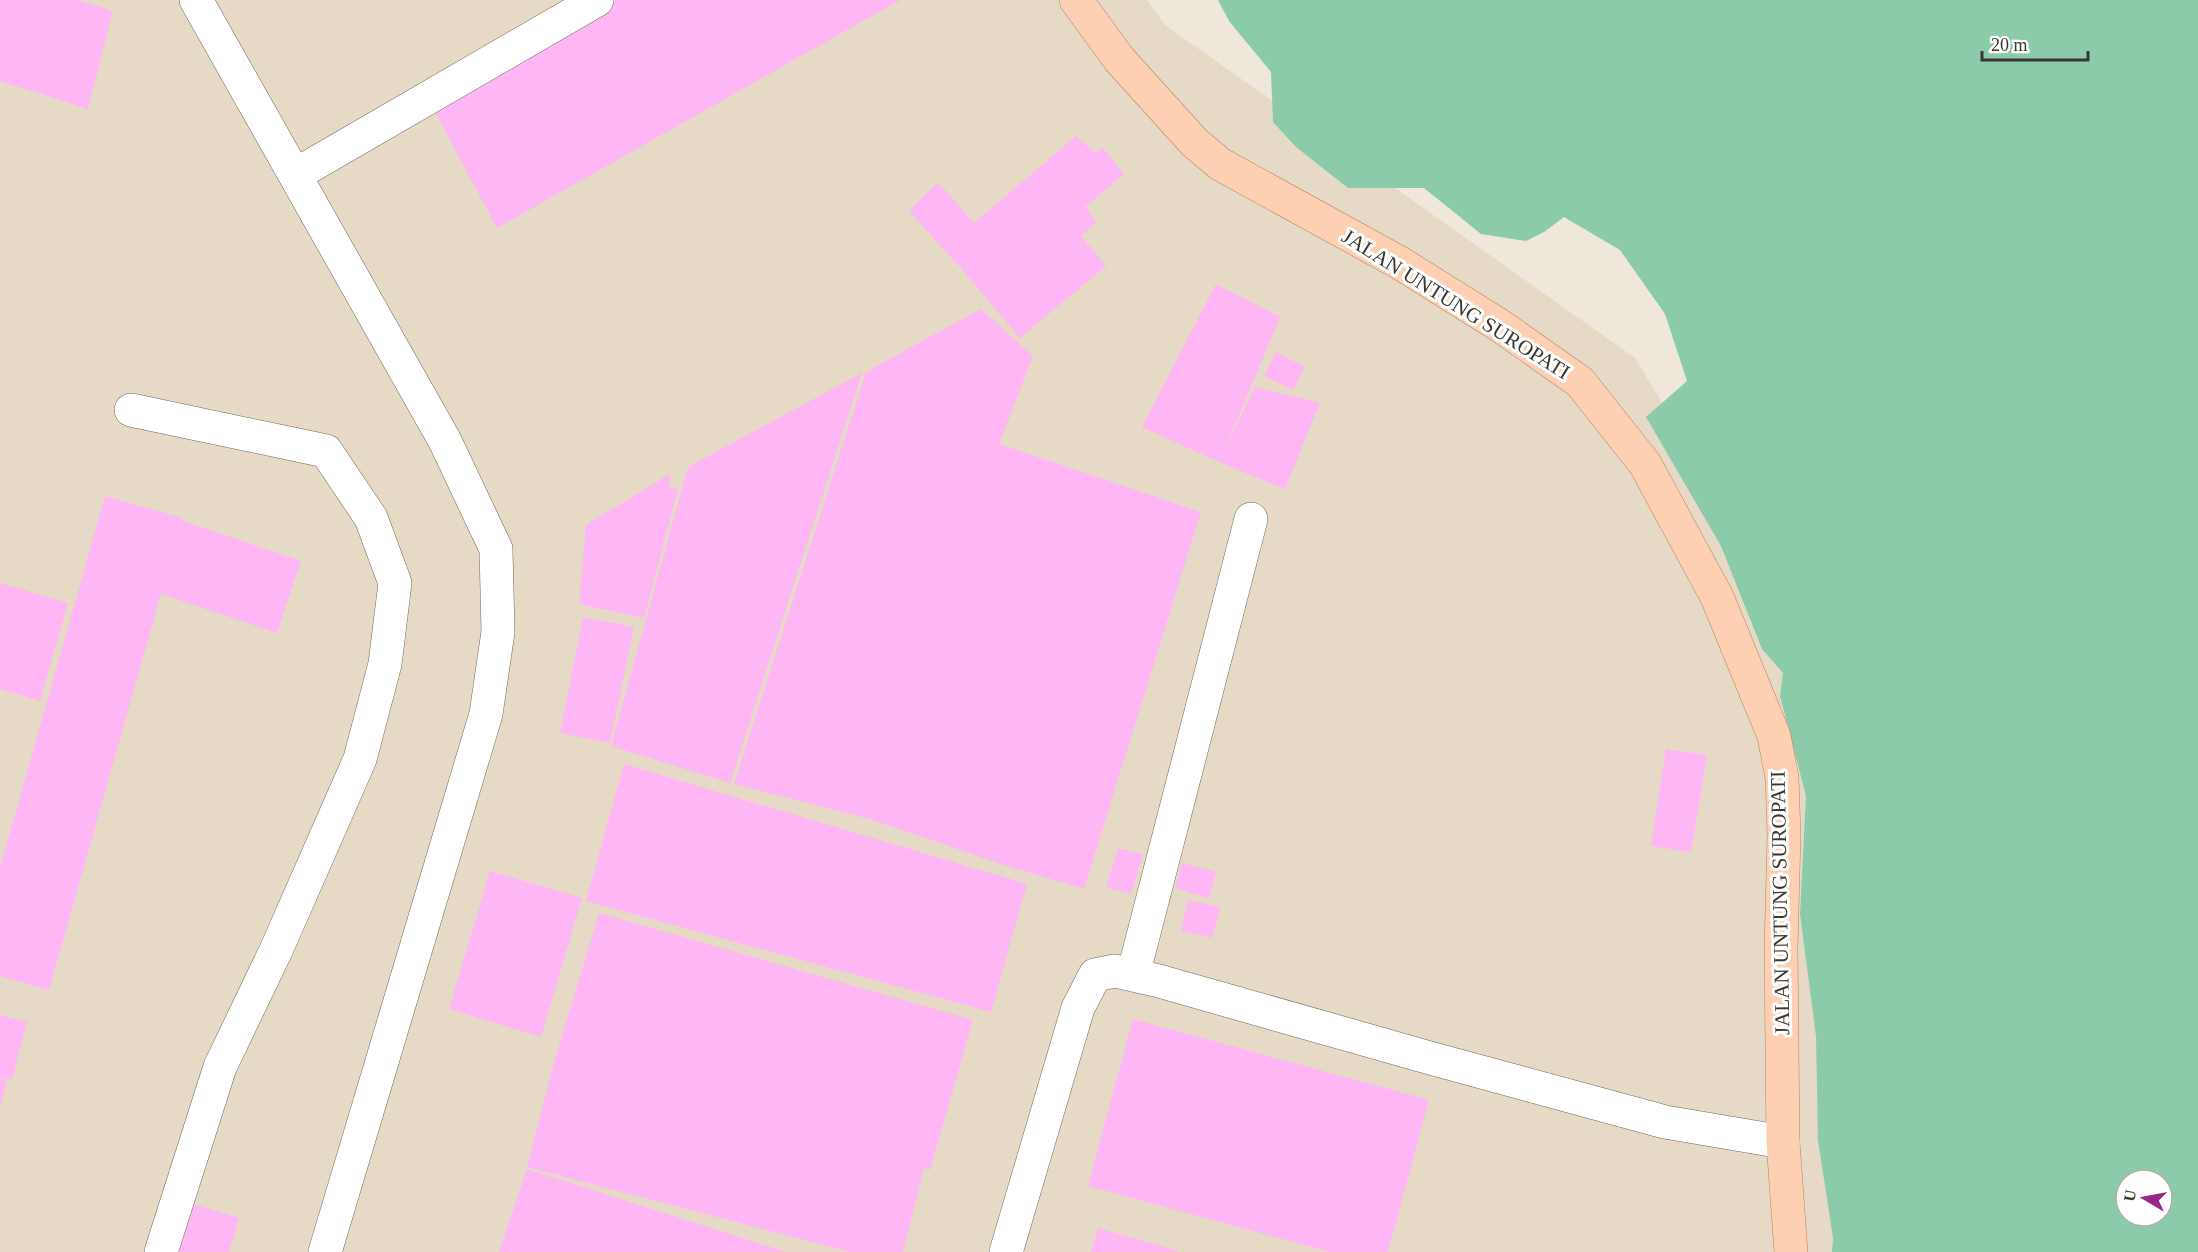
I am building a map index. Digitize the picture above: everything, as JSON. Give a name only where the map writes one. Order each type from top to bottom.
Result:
[{"type":"main road","name":"JALAN UNTUNG SUROPATI","points":[[1076,0],[1119,59],[1194,142],[1220,164],[1401,263],[1499,325],[1580,382],[1645,464],[1717,597],[1774,736],[1782,778],[1784,835],[1781,948],[1783,1142],[1791,1252]]},
{"type":"lane","points":[[196,0],[445,441],[496,549],[498,632],[486,714],[325,1252]]},
{"type":"lane","points":[[295,175],[597,0]]},
{"type":"lane","points":[[132,410],[326,451],[371,518],[395,583],[385,664],[360,759],[277,948],[220,1067],[162,1252]]},
{"type":"lane","points":[[1133,975],[1251,519]]},
{"type":"lane","points":[[1006,1252],[1078,1008],[1095,975],[1115,971],[1665,1122],[1783,1142]]},
{"type":"shaded area","points":[[0,0],[1147,0],[1165,25],[1635,358],[1831,683],[1861,1252],[0,1252]]},
{"type":"green space","points":[[1218,0],[2198,0],[2198,1252],[1832,1252],[1833,1238],[1818,1140],[1816,1036],[1800,914],[1806,796],[1780,696],[1783,673],[1762,649],[1721,546],[1646,417],[1687,381],[1665,314],[1620,250],[1564,217],[1544,232],[1526,241],[1481,234],[1424,188],[1348,188],[1296,147],[1273,122],[1271,72],[1229,21]]},
{"type":"building","points":[[0,0],[77,0],[113,11],[88,109],[0,81]]},
{"type":"building","points":[[613,0],[900,0],[497,228],[429,101]]},
{"type":"building","points":[[1076,136],[1095,153],[1102,147],[1124,174],[1085,207],[1097,222],[1081,236],[1106,266],[1020,338],[909,211],[938,182],[974,223]]},
{"type":"building","points":[[1216,284],[1280,317],[1224,451],[1255,387],[1320,403],[1285,489],[1142,427]]},
{"type":"building","points":[[981,309],[1033,356],[999,444],[1201,512],[1084,889],[1001,864],[873,820],[734,784],[866,372]]},
{"type":"building","points":[[1276,352],[1305,367],[1293,390],[1264,376]]},
{"type":"building","points":[[862,373],[730,783],[611,746],[688,467]]},
{"type":"building","points":[[670,474],[669,488],[678,489],[644,618],[579,604],[586,525]]},
{"type":"building","points":[[105,496],[182,518],[182,521],[301,561],[277,633],[161,594],[49,990],[0,976],[0,868]]},
{"type":"building","points":[[0,583],[68,603],[40,701],[0,689]]},
{"type":"building","points":[[583,617],[634,627],[610,743],[560,733]]},
{"type":"building","points":[[1666,749],[1707,755],[1691,852],[1651,846]]},
{"type":"building","points":[[624,764],[1027,884],[991,1012],[586,901]]},
{"type":"building","points":[[1118,848],[1143,854],[1131,894],[1106,887]]},
{"type":"building","points":[[1182,863],[1216,872],[1209,898],[1175,888]]},
{"type":"building","points":[[490,871],[582,898],[541,1037],[449,1009]]},
{"type":"building","points":[[1188,900],[1220,907],[1212,938],[1181,931]]},
{"type":"building","points":[[599,913],[973,1020],[930,1170],[924,1168],[903,1252],[850,1252],[527,1167],[553,1066]]},
{"type":"building","points":[[0,1015],[27,1022],[12,1080],[0,1077]]},
{"type":"building","points":[[1133,1019],[1429,1100],[1388,1252],[1330,1252],[1088,1186]]},
{"type":"building","points":[[0,1078],[7,1081],[1,1104],[0,1104]]},
{"type":"building","points":[[527,1169],[786,1252],[499,1252]]},
{"type":"building","points":[[190,1203],[239,1218],[229,1252],[176,1252]]},
{"type":"building","points":[[1098,1228],[1178,1251],[1178,1252],[1091,1252]]}]
